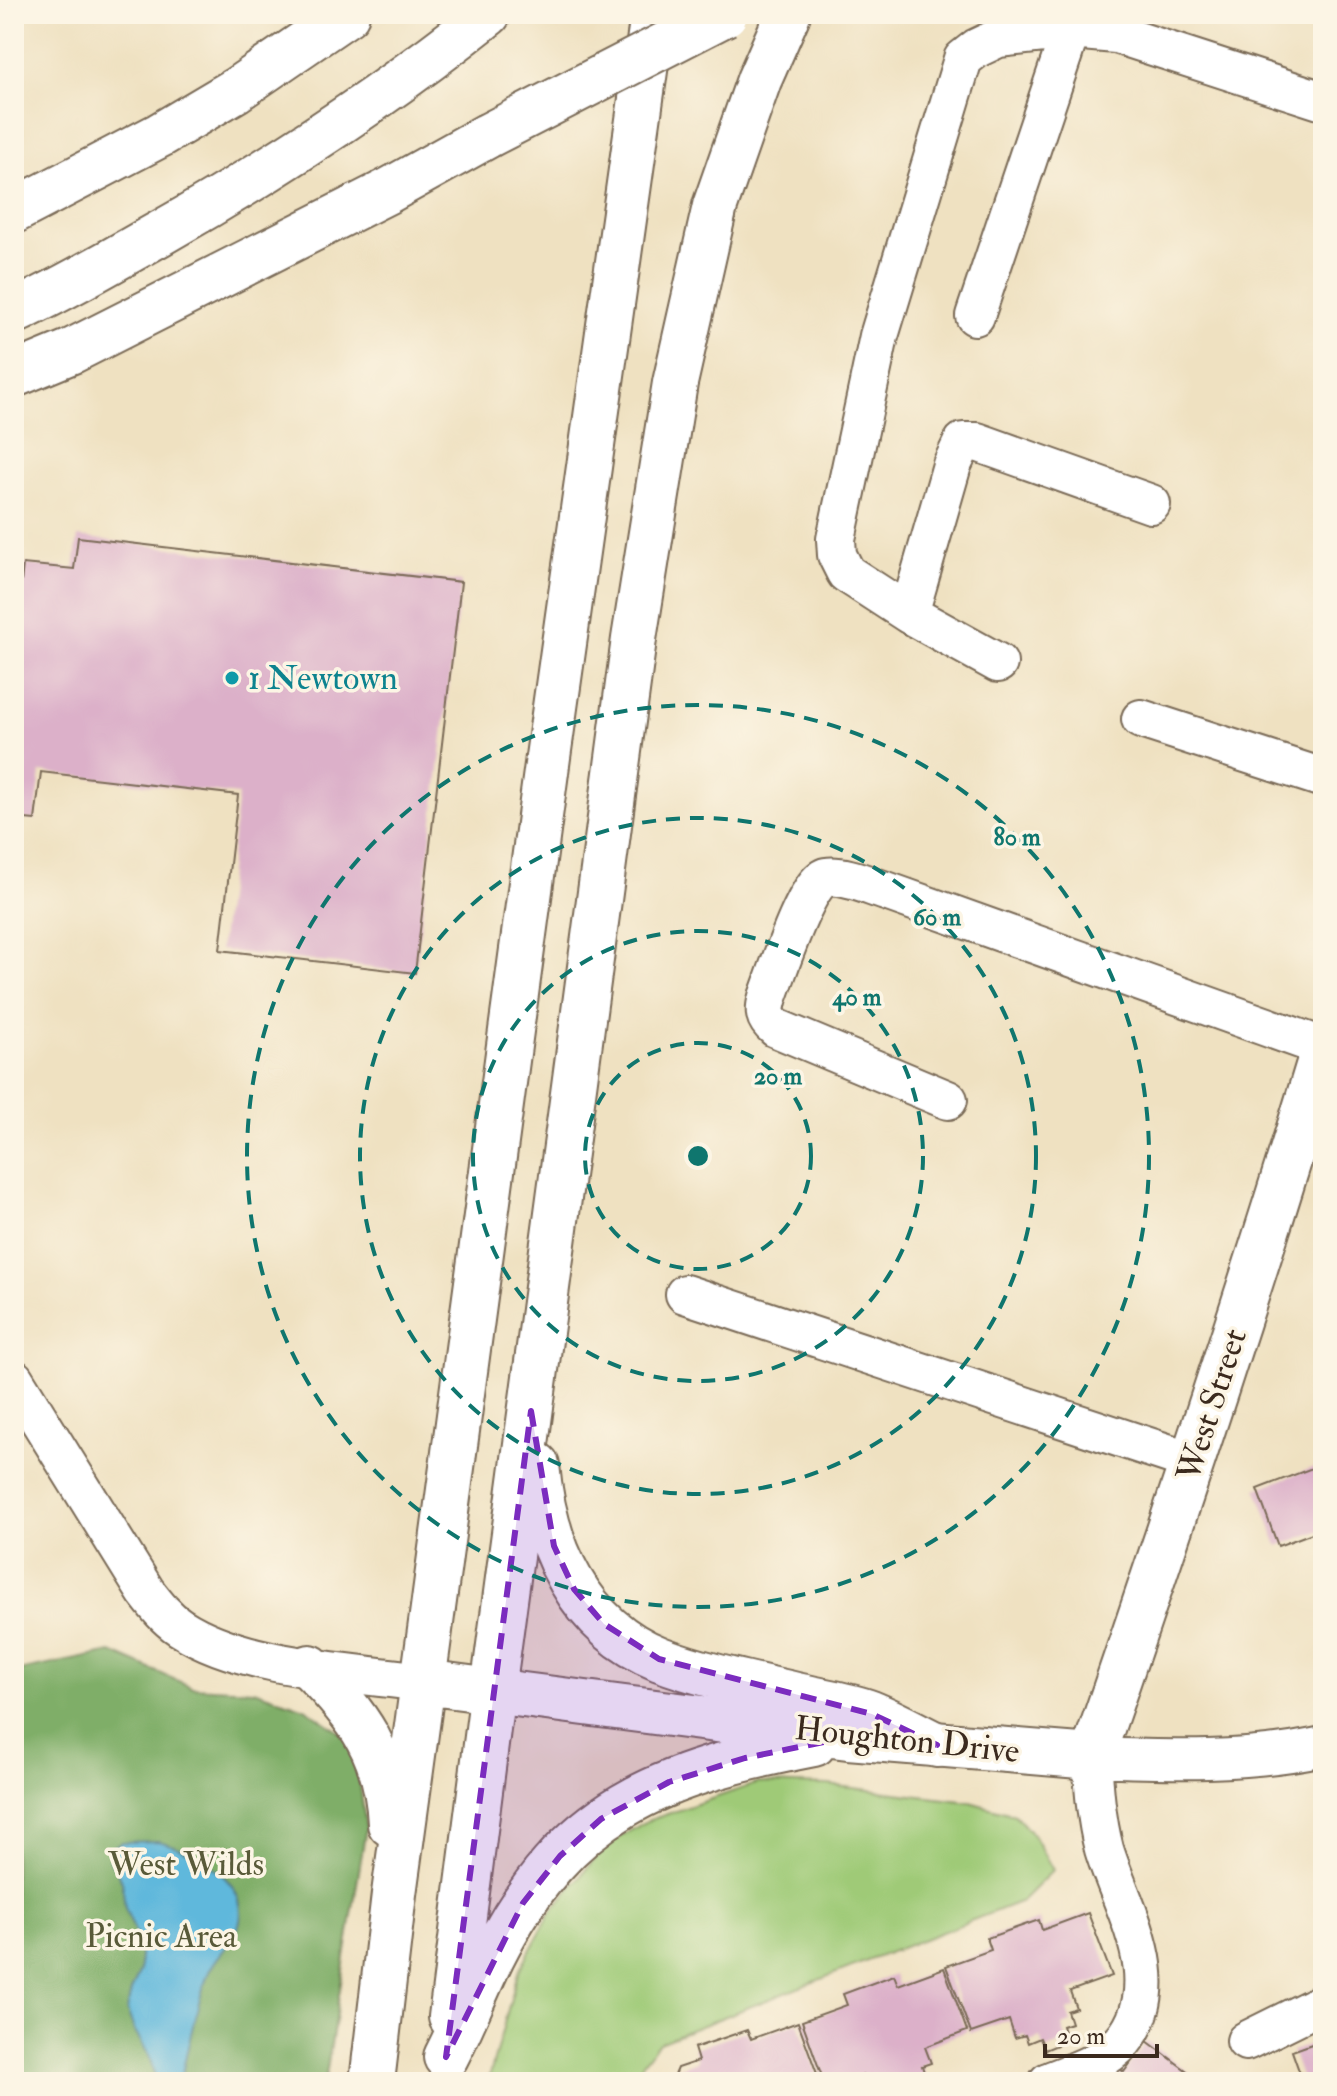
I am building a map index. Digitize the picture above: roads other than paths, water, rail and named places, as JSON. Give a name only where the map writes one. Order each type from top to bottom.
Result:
[{"type":"main road","points":[[14,211],[198,113],[347,14]]},
{"type":"main road","points":[[14,312],[246,185],[437,54],[488,14]]},
{"type":"main road","points":[[372,2082],[394,1894],[548,757],[653,14]]},
{"type":"main road","points":[[14,375],[72,351],[388,191],[487,136],[725,14]]},
{"type":"main road","points":[[444,2070],[634,639],[675,383],[715,206],[759,80],[788,14]]},
{"type":"main road","name":"West Street","points":[[1092,1757],[1194,1462],[1323,1049]]},
{"type":"main road","points":[[531,1411],[538,1481],[554,1546],[574,1589],[604,1624],[659,1659],[872,1714],[937,1745]]},
{"type":"main road","points":[[310,1667],[355,1717],[370,1739],[381,1766],[387,1788],[394,1894]]},
{"type":"main road","name":"Houghton Drive","points":[[423,1682],[848,1737],[1092,1757]]},
{"type":"main road","points":[[444,2070],[492,1958],[523,1903],[560,1856],[601,1819],[645,1793],[693,1773],[745,1758],[848,1737]]},
{"type":"street","points":[[975,316],[1071,30]]},
{"type":"street","points":[[998,663],[909,614],[846,573],[836,547],[879,336],[963,59],[998,38],[1071,30],[1136,38],[1323,101]]},
{"type":"street","points":[[909,614],[952,465],[963,442],[977,442],[1151,504]]},
{"type":"street","points":[[1141,719],[1323,778]]},
{"type":"street","points":[[948,1100],[776,1028],[769,1022],[765,1015],[768,997],[807,897],[818,880],[827,877],[844,879],[886,891],[1323,1049]]},
{"type":"street","points":[[685,1294],[1194,1462]]},
{"type":"street","points":[[14,1379],[108,1535],[160,1611],[200,1639],[255,1658],[423,1682]]},
{"type":"street","name":"Houghton Drive","points":[[1092,1757],[1196,1760],[1272,1755],[1323,1746]]},
{"type":"street","points":[[1069,2078],[1107,2055],[1122,2041],[1141,2005],[1141,1952],[1104,1848],[1095,1807],[1092,1757]]},
{"type":"street","points":[[1246,2041],[1323,2003]]},
{"type":"water","points":[[159,1841],[187,1851],[215,1869],[227,1880],[240,1906],[238,1928],[212,1967],[203,1987],[180,2082],[156,2082],[149,2055],[135,2032],[127,2010],[140,1971],[140,1943],[125,1908],[122,1881],[110,1860],[111,1848],[122,1842]]},
{"type":"place","name":"1 Newtown","points":[[232,678]]},
{"type":"park label","name":"West Wilds","points":[[186,1864]]},
{"type":"park label","name":"Picnic Area","points":[[161,1936]]}]
